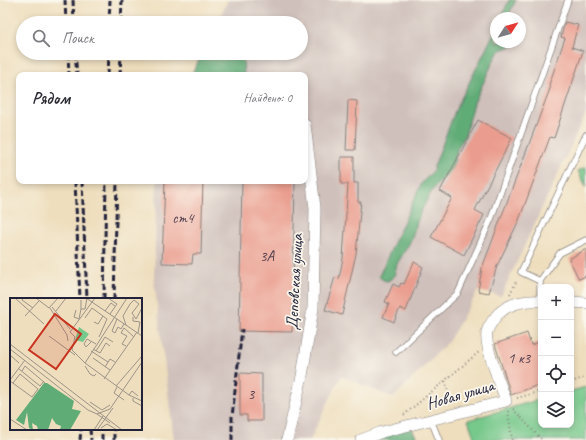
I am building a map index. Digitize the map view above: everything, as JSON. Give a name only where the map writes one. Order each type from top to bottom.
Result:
[{"type":"street","name":"Деповская улица","points":[[287,440],[302,376],[313,308],[315,208],[308,150]]},
{"type":"street","name":"Новая улица","points":[[361,440],[382,432],[506,401],[488,345],[487,332],[492,320],[502,310],[525,300],[538,301]]},
{"type":"street","points":[[574,302],[586,303]]},
{"type":"lane","points":[[396,352],[458,293],[491,220],[568,0]]},
{"type":"lane","points":[[540,281],[522,272],[586,135]]},
{"type":"lane","points":[[540,284],[540,281],[560,253],[586,240]]},
{"type":"lane","points":[[431,420],[439,440]]},
{"type":"path","points":[[502,310],[522,272]]},
{"type":"path","points":[[399,418],[488,345]]},
{"type":"path","points":[[574,381],[586,377]]},
{"type":"path","points":[[445,380],[456,414]]},
{"type":"path","points":[[506,401],[538,392]]},
{"type":"path","points":[[506,401],[512,440]]},
{"type":"path","points":[[506,401],[542,440]]},
{"type":"shaded area","points":[[228,0],[586,0],[586,113],[501,296],[478,291],[448,342],[393,398],[341,376],[310,440],[174,440],[154,280],[157,184],[308,184],[308,72],[192,72],[198,60],[308,60],[308,16],[220,16]]},
{"type":"green space","points":[[509,0],[516,0],[510,12],[504,12]]},
{"type":"green space","points":[[490,41],[490,48],[506,48],[499,51],[474,103],[465,136],[458,147],[452,168],[433,189],[421,211],[410,242],[397,264],[394,276],[388,281],[383,280],[379,276],[421,184],[432,172],[455,111]]},
{"type":"green space","points":[[199,60],[243,60],[244,72],[193,72]]},
{"type":"green space","points":[[586,167],[586,187],[578,171]]},
{"type":"green space","points":[[586,387],[586,440],[475,440],[468,420],[538,400],[538,428],[574,428],[574,390]]},
{"type":"green space","points":[[411,427],[418,440],[370,440]]},
{"type":"building","points":[[565,22],[578,25],[572,47],[583,51],[554,138],[550,137],[519,220],[497,266],[489,293],[478,291],[482,268],[551,86],[549,85],[565,38],[561,37]]},
{"type":"building","points":[[348,100],[357,101],[355,150],[346,150]]},
{"type":"building","points":[[478,120],[512,138],[475,210],[484,215],[464,255],[431,237],[452,198],[440,191]]},
{"type":"building","points":[[341,157],[354,157],[354,183],[358,183],[358,202],[361,202],[356,254],[342,315],[325,310],[335,277],[339,279],[343,258],[348,184],[341,184]]},
{"type":"building","points":[[165,184],[203,184],[201,254],[193,254],[192,264],[162,263]]},
{"type":"building","points":[[242,184],[295,184],[292,332],[239,331]]},
{"type":"building","points":[[586,249],[586,276],[579,279],[569,259]]},
{"type":"building","points":[[414,262],[423,267],[406,311],[400,308],[394,322],[383,317],[389,304],[385,302],[393,284],[399,287],[401,283],[404,284]]},
{"type":"building","points":[[527,333],[531,345],[538,342],[538,385],[511,395],[495,344]]},
{"type":"building","points":[[240,373],[262,374],[262,421],[247,421],[247,415],[240,415]]},
{"type":"railway","points":[[65,0],[66,16]]},
{"type":"railway","points":[[73,0],[74,16]]},
{"type":"railway","points":[[109,16],[110,0]]},
{"type":"railway","points":[[121,16],[122,0]]},
{"type":"railway","points":[[68,60],[69,72]]},
{"type":"railway","points":[[76,60],[77,72]]},
{"type":"railway","points":[[108,72],[109,60]]},
{"type":"railway","points":[[120,72],[121,60]]},
{"type":"railway","points":[[75,184],[80,298]]},
{"type":"railway","points":[[82,184],[87,298]]},
{"type":"railway","points":[[104,298],[106,184]]},
{"type":"railway","points":[[114,298],[117,184]]},
{"type":"railway","points":[[232,440],[232,417],[242,329]]},
{"type":"railway","points":[[80,440],[81,430]]},
{"type":"railway","points":[[90,430],[91,440]]},
{"type":"railway","points":[[102,430],[102,440]]},
{"type":"railway","points":[[114,430],[114,440]]}]
